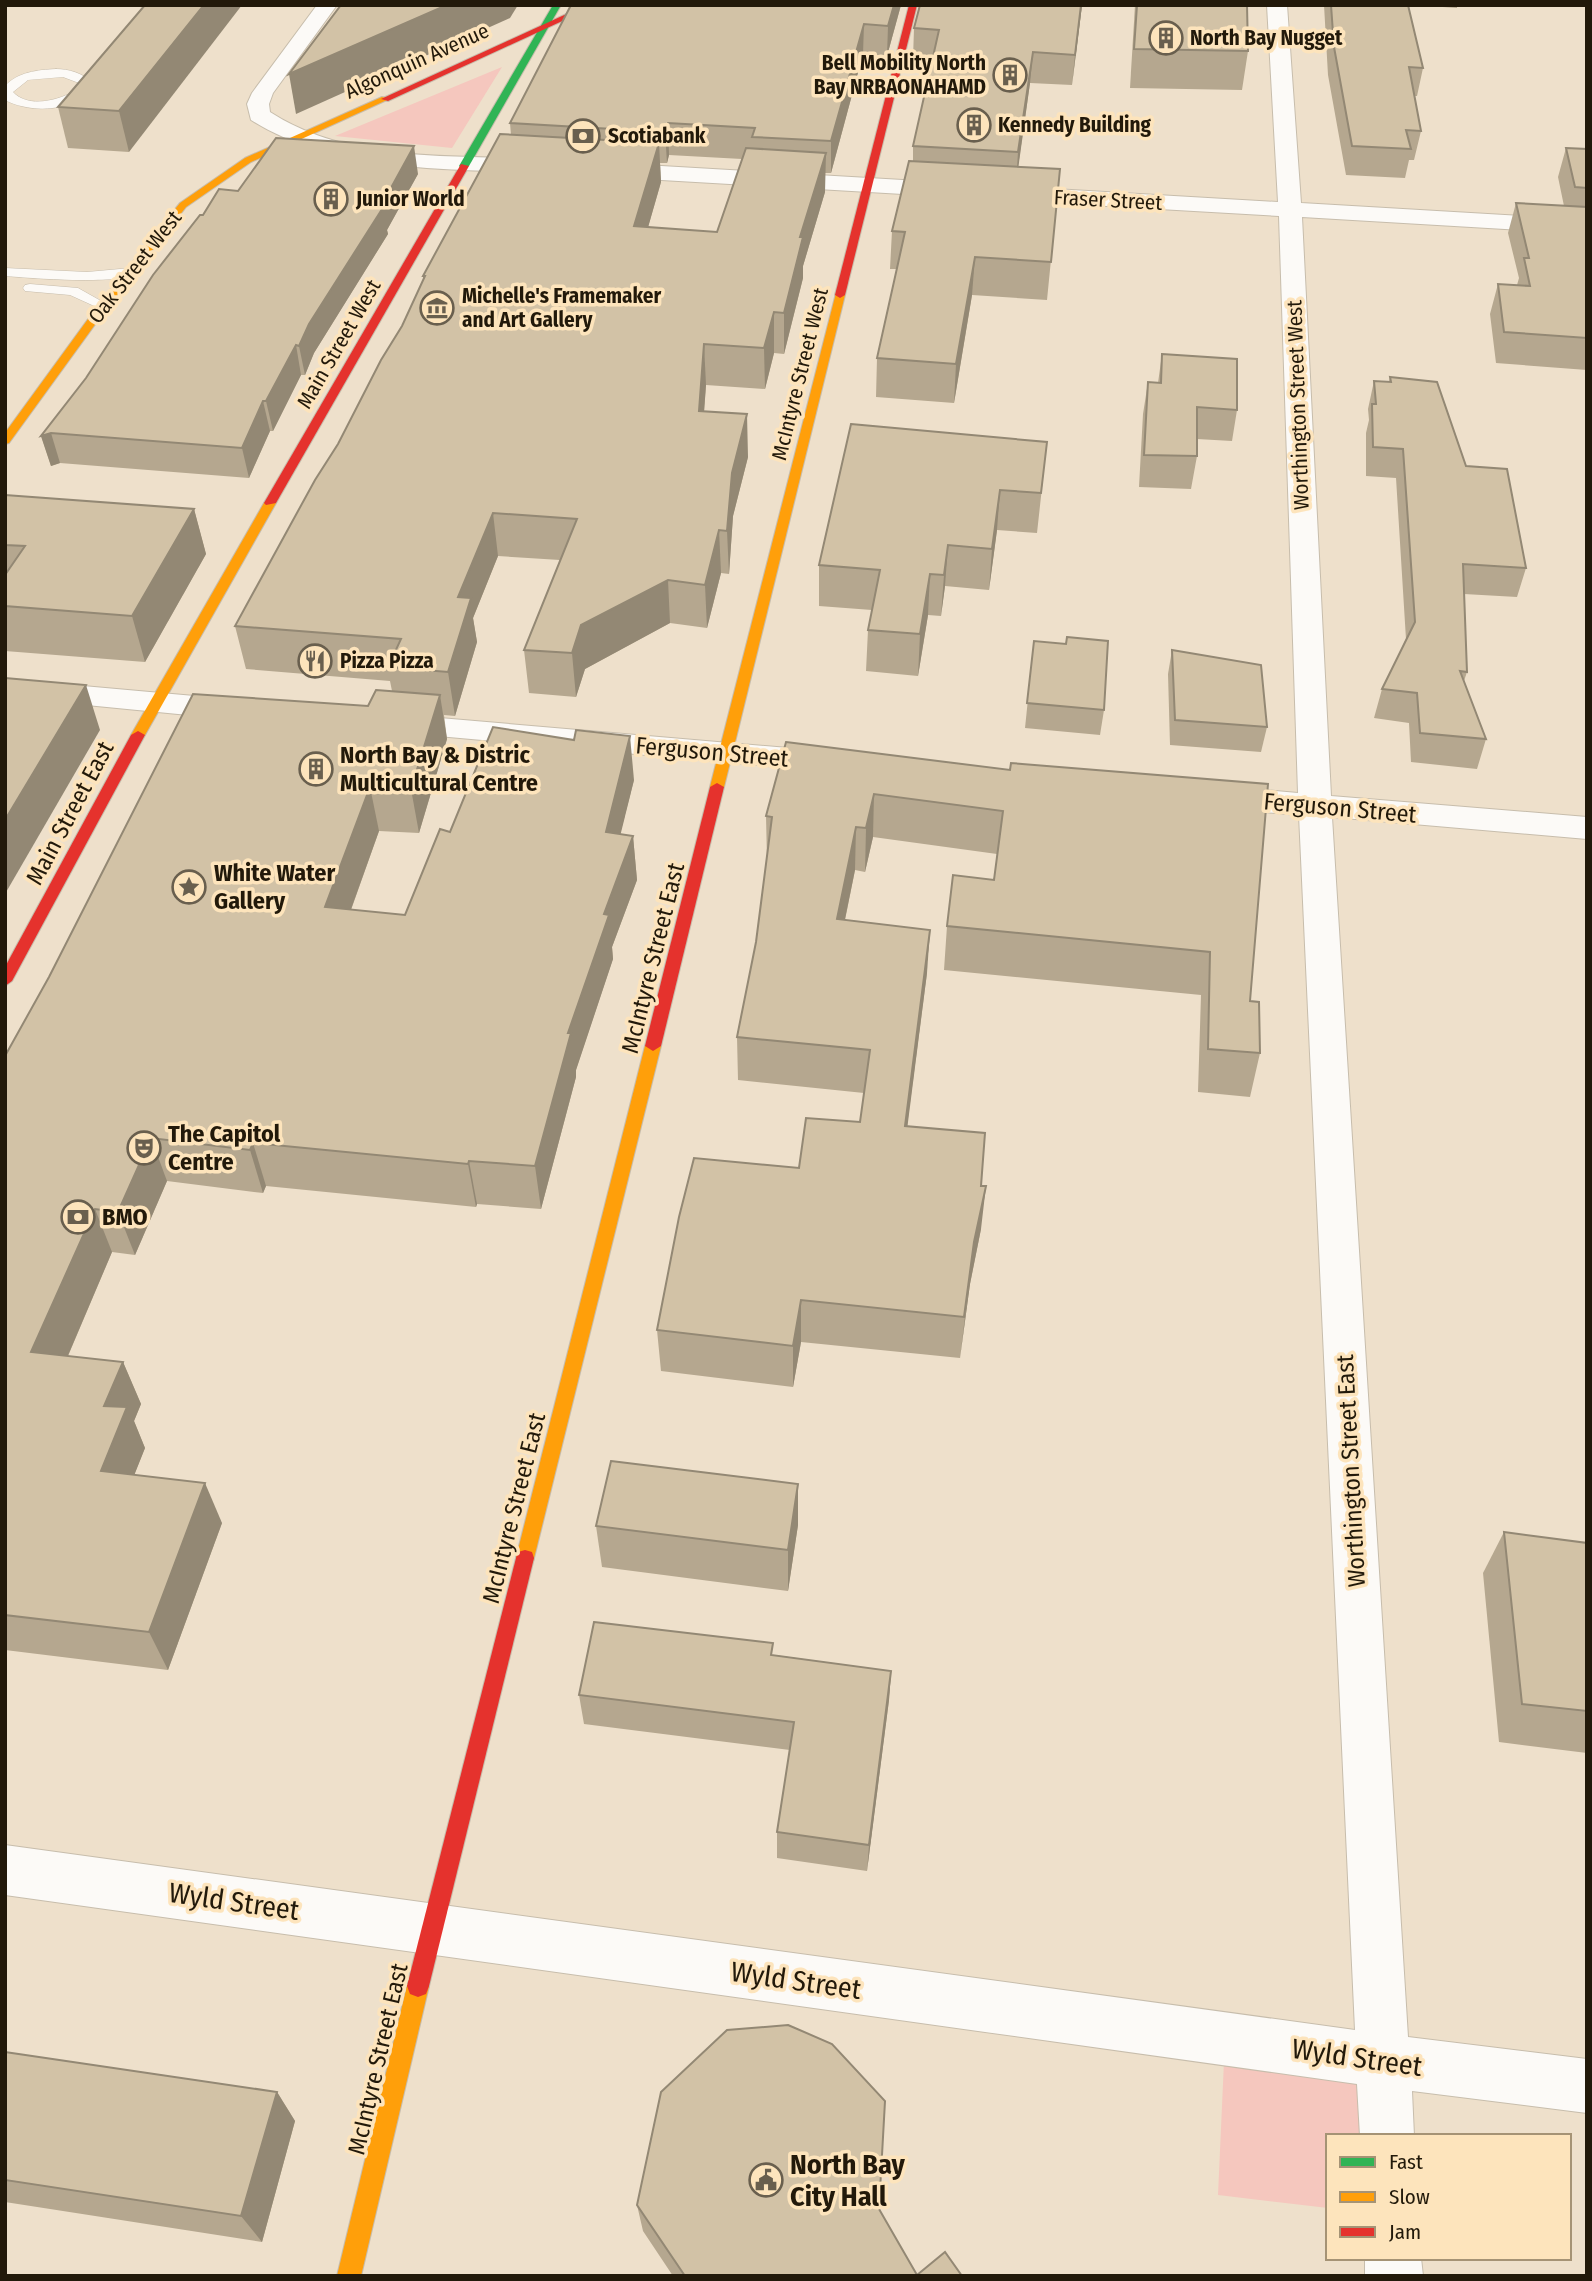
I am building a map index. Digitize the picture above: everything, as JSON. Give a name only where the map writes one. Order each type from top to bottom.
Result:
[{"type":"main road","name":"Main Street West","points":[[155,703],[557,5]]},
{"type":"main road","name":"Algonquin Avenue","points":[[296,137],[593,5]]},
{"type":"main road","name":"McIntyre Street West","points":[[728,753],[913,5]]},
{"type":"main road","name":"Oak Street West","points":[[5,441],[103,306],[183,205],[248,160],[296,137]]},
{"type":"main road","name":"Main Street East","points":[[5,981],[155,703]]},
{"type":"main road","name":"McIntyre Street East","points":[[349,2276],[432,1929],[728,753]]},
{"type":"street","points":[[327,5],[258,104],[259,115],[272,126],[327,148],[362,155],[551,167]]},
{"type":"street","name":"Worthington Street West","points":[[1277,5],[1290,211],[1315,806]]},
{"type":"street","name":"Fraser Street","points":[[592,169],[1587,227]]},
{"type":"street","points":[[5,688],[264,712]]},
{"type":"street","name":"Ferguson Street","points":[[360,721],[864,765]]},
{"type":"street","name":"Ferguson Street","points":[[1192,795],[1587,828]]},
{"type":"street","name":"Worthington Street East","points":[[1315,806],[1387,2134]]},
{"type":"street","name":"Wyld Street","points":[[5,1870],[1383,2061],[1587,2086]]},
{"type":"lane","points":[[62,73],[86,82],[82,92],[64,101],[37,105],[15,101],[9,97],[8,86],[26,78],[62,73]]},
{"type":"lane","points":[[5,272],[87,276],[131,272]]},
{"type":"lane","points":[[5,286],[73,291],[103,306]]},
{"type":"shaded area","points":[[502,67],[452,148],[335,136]]},
{"type":"shaded area","points":[[1225,2039],[1383,2061],[1387,2134],[1326,2134],[1326,2208],[1218,2195]]},
{"type":"building","points":[[145,5],[204,5],[119,111],[58,107]]},
{"type":"building","points":[[341,5],[447,5],[289,74]]},
{"type":"building","points":[[571,5],[894,5],[888,26],[864,24],[831,141],[752,137],[755,128],[668,123],[665,132],[510,123]]},
{"type":"building","points":[[920,5],[1081,5],[1075,55],[1033,52],[1018,152],[913,146],[939,30],[914,28]]},
{"type":"building","points":[[1137,5],[1247,5],[1248,51],[1134,49]]},
{"type":"building","points":[[1331,5],[1408,5],[1423,68],[1409,67],[1421,131],[1406,130],[1411,149],[1352,146],[1334,47]]},
{"type":"building","points":[[500,134],[659,143],[634,226],[717,232],[746,148],[826,153],[800,237],[803,237],[784,313],[774,312],[764,348],[704,344],[699,411],[747,414],[732,473],[727,531],[719,530],[705,585],[668,580],[581,625],[572,653],[524,650],[577,519],[493,513],[458,597],[471,598],[448,672],[388,667],[401,639],[235,626],[402,326],[423,276]]},
{"type":"building","points":[[276,138],[414,146],[381,206],[384,206],[309,324],[299,346],[296,345],[266,401],[263,401],[242,448],[51,433],[41,436],[86,378],[153,275],[200,215],[203,215],[219,189],[238,191]]},
{"type":"building","points":[[1566,148],[1587,149],[1587,188],[1575,187]]},
{"type":"building","points":[[909,161],[1060,169],[1051,262],[975,257],[956,364],[877,358],[905,232],[892,231]]},
{"type":"building","points":[[1516,203],[1587,207],[1587,338],[1504,332],[1498,284],[1530,286],[1524,258],[1529,258]]},
{"type":"building","points":[[1162,354],[1237,359],[1237,410],[1197,407],[1197,456],[1144,455],[1148,382],[1161,383]]},
{"type":"building","points":[[1390,377],[1437,382],[1466,466],[1507,469],[1526,568],[1463,564],[1467,672],[1460,671],[1486,739],[1420,733],[1417,693],[1382,689],[1415,622],[1403,449],[1373,447],[1372,404],[1376,404],[1374,381],[1391,382]]},
{"type":"building","points":[[851,424],[1047,442],[1041,493],[1000,490],[992,549],[948,545],[944,575],[930,574],[920,634],[868,630],[880,570],[819,565]]},
{"type":"building","points":[[5,495],[194,509],[132,616],[5,606],[5,575],[25,546],[5,545]]},
{"type":"building","points":[[1067,637],[1108,641],[1104,710],[1027,703],[1034,641],[1066,644]]},
{"type":"building","points":[[1172,650],[1261,665],[1267,727],[1175,720]]},
{"type":"building","points":[[5,678],[86,685],[5,820]]},
{"type":"building","points":[[376,690],[440,695],[411,789],[370,787],[325,907],[405,915],[440,829],[450,832],[493,727],[574,740],[576,730],[630,736],[606,832],[633,836],[604,914],[609,915],[568,1033],[571,1033],[535,1166],[469,1161],[468,1164],[253,1143],[250,1150],[151,1138],[118,1212],[95,1209],[31,1352],[123,1362],[104,1406],[127,1407],[101,1471],[205,1483],[149,1632],[5,1615],[5,1056],[49,977],[193,694],[368,706]]},
{"type":"building","points":[[786,742],[1010,770],[1011,763],[1268,784],[1250,1001],[1259,1002],[1260,1053],[1208,1049],[1210,952],[947,926],[953,875],[994,880],[1003,811],[874,794],[866,828],[856,827],[837,919],[930,930],[905,1126],[985,1133],[981,1186],[986,1186],[974,1242],[964,1317],[801,1300],[793,1346],[657,1330],[679,1217],[694,1158],[799,1168],[806,1118],[860,1122],[870,1050],[737,1037],[756,942],[772,817],[766,816]]},
{"type":"building","points":[[611,1461],[798,1484],[788,1550],[596,1526]]},
{"type":"building","points":[[1504,1532],[1587,1543],[1587,1711],[1522,1704]]},
{"type":"building","points":[[594,1622],[773,1643],[771,1655],[891,1671],[869,1845],[777,1832],[794,1722],[579,1695]]},
{"type":"building","name":"North Bay City Hall","points":[[788,2025],[832,2044],[885,2101],[879,2209],[917,2275],[945,2252],[962,2276],[685,2276],[637,2205],[661,2092],[727,2030]]},
{"type":"building","points":[[5,2052],[277,2092],[241,2216],[5,2180]]},
{"type":"traffic: fast","points":[[464,166],[557,5]]},
{"type":"traffic: slow","points":[[5,441],[103,306],[183,205],[248,160],[385,99]]},
{"type":"traffic: slow","points":[[717,787],[840,295]]},
{"type":"traffic: slow","points":[[138,735],[270,503]]},
{"type":"traffic: slow","points":[[525,1558],[653,1046]]},
{"type":"traffic: slow","points":[[349,2276],[418,1986]]},
{"type":"traffic: jam","points":[[385,99],[593,5]]},
{"type":"traffic: jam","points":[[840,295],[913,5]]},
{"type":"traffic: jam","points":[[270,503],[464,166]]},
{"type":"traffic: jam","points":[[5,981],[138,735]]},
{"type":"traffic: jam","points":[[653,1046],[717,787]]},
{"type":"traffic: jam","points":[[418,1986],[525,1558]]},
{"type":"place","name":"North Bay Nugget","points":[[1166,38]]},
{"type":"place","name":"Bell Mobility North Bay NRBAONAHAMD","points":[[1010,75]]},
{"type":"place","name":"Kennedy Building","points":[[974,125]]},
{"type":"place","name":"Scotiabank","points":[[583,136]]},
{"type":"place","name":"Junior World","points":[[331,199]]},
{"type":"place","name":"Michelle's Framemaker and Art Gallery","points":[[437,308]]},
{"type":"place","name":"Pizza Pizza","points":[[315,661]]},
{"type":"place","name":"North Bay & Distric Multicultural Centre","points":[[316,769]]},
{"type":"place","name":"White Water Gallery","points":[[189,887]]},
{"type":"place","name":"The Capitol Centre","points":[[144,1148]]},
{"type":"place","name":"BMO","points":[[78,1217]]},
{"type":"place","name":"North Bay City Hall","points":[[766,2180]]}]
